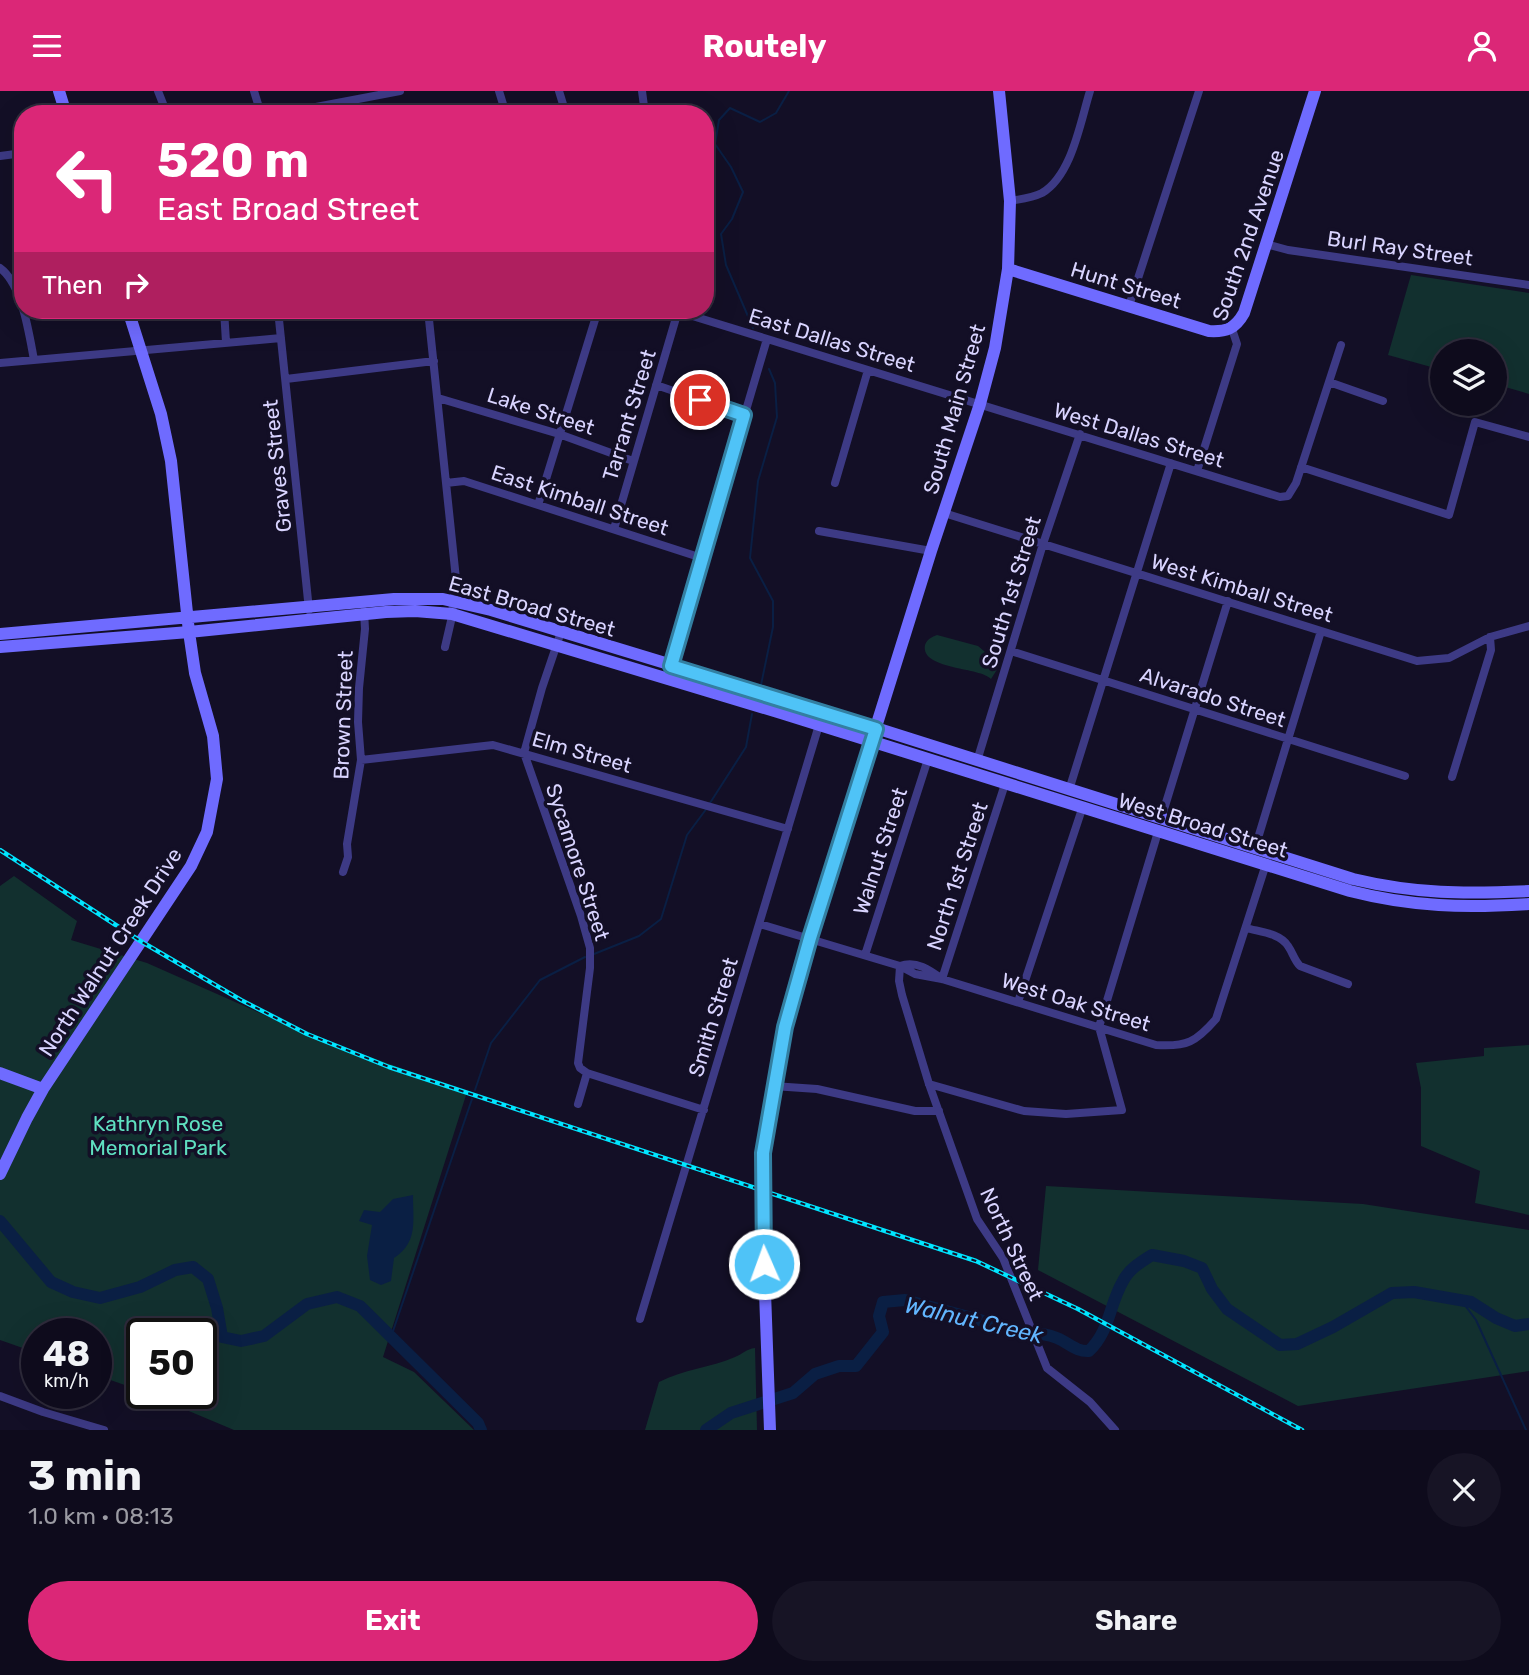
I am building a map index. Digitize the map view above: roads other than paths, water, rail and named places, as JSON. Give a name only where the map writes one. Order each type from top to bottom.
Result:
[{"type":"main road","name":"South Main Street","points":[[770,1430],[762,1209],[763,1153],[773,1086],[785,1027],[810,938],[980,404],[995,348],[1008,269],[1010,201],[999,91]]},
{"type":"main road","name":"South 2nd Avenue","points":[[1232,329],[1244,313],[1315,91]]},
{"type":"main road","name":"Hunt Street","points":[[1008,269],[1209,331],[1222,332],[1232,329]]},
{"type":"main road","name":"North Walnut Creek Drive","points":[[0,1174],[43,1089],[182,882],[207,832],[217,779],[215,752],[195,673],[189,632],[171,461],[161,414],[131,319]]},
{"type":"main road","name":"East Broad Street","points":[[0,647],[187,618],[363,608],[415,611],[453,608],[874,735]]},
{"type":"main road","name":"East Broad Street","points":[[0,634],[189,632],[309,613]]},
{"type":"main road","name":"East Broad Street","points":[[783,707],[819,725],[874,735]]},
{"type":"main road","name":"West Broad Street","points":[[874,735],[928,759],[975,767],[1004,784],[1082,809],[1255,848],[1268,859]]},
{"type":"main road","name":"West Broad Street","points":[[874,735],[975,767],[1069,790],[1160,825],[1382,899],[1529,904]]},
{"type":"main road","name":"West Broad Street","points":[[1439,900],[1529,891]]},
{"type":"main road","points":[[0,1073],[43,1089]]},
{"type":"street","points":[[312,105],[349,95],[400,91]]},
{"type":"street","points":[[1010,201],[1030,198],[1042,192],[1061,175],[1090,91]]},
{"type":"street","points":[[1129,306],[1199,91]]},
{"type":"street","name":"Burl Ray Street","points":[[1266,244],[1288,250],[1529,285]]},
{"type":"street","points":[[0,268],[8,274],[14,286]]},
{"type":"street","points":[[25,319],[34,360]]},
{"type":"street","points":[[225,319],[226,342]]},
{"type":"street","name":"Graves Street","points":[[279,319],[309,613]]},
{"type":"street","points":[[429,319],[456,579],[445,647]]},
{"type":"street","points":[[538,505],[595,319]]},
{"type":"street","name":"Tarrant Street","points":[[614,529],[674,319]]},
{"type":"street","name":"East Dallas Street","points":[[702,319],[980,404]]},
{"type":"street","name":"South 2nd Avenue","points":[[1197,471],[1237,344],[1232,329]]},
{"type":"street","points":[[0,363],[281,338]]},
{"type":"street","points":[[669,672],[767,339]]},
{"type":"street","points":[[1341,345],[1301,467],[1449,515],[1475,422],[1529,436]]},
{"type":"street","points":[[286,379],[434,361]]},
{"type":"street","points":[[835,483],[868,370]]},
{"type":"street","points":[[1329,382],[1383,401]]},
{"type":"street","points":[[656,386],[744,415]]},
{"type":"street","name":"Lake Street","points":[[438,398],[633,461]]},
{"type":"street","name":"West Dallas Street","points":[[980,404],[1280,498],[1288,496],[1293,490],[1301,467]]},
{"type":"street","name":"South 1st Street","points":[[975,767],[1043,544],[1080,434]]},
{"type":"street","points":[[1069,790],[1171,463]]},
{"type":"street","name":"East Kimball Street","points":[[446,483],[464,481],[702,558]]},
{"type":"street","name":"West Kimball Street","points":[[944,513],[1418,661],[1449,658],[1490,637],[1529,626]]},
{"type":"street","points":[[819,531],[931,551]]},
{"type":"street","points":[[929,1084],[1024,1111],[1066,1114],[1122,1110],[1100,1027],[1228,601]]},
{"type":"street","name":"Brown Street","points":[[343,872],[348,857],[347,844],[362,760],[358,722],[365,629],[363,608]]},
{"type":"street","points":[[1255,848],[1321,631]]},
{"type":"street","points":[[1452,777],[1491,650],[1490,637]]},
{"type":"street","points":[[524,753],[559,638]]},
{"type":"street","name":"Alvarado Street","points":[[1011,651],[1405,776]]},
{"type":"street","name":"Smith Street","points":[[640,1319],[819,725]]},
{"type":"street","name":"Elm Street","points":[[362,760],[493,745],[788,829]]},
{"type":"street","name":"Sycamore Street","points":[[524,753],[587,936],[589,979],[578,1057],[580,1068],[587,1073],[578,1104]]},
{"type":"street","name":"Walnut Street","points":[[865,955],[928,759]]},
{"type":"street","name":"North 1st Street","points":[[942,979],[1004,784]]},
{"type":"street","points":[[1018,1002],[1082,809]]},
{"type":"street","points":[[1268,859],[1246,928],[1275,936],[1286,943],[1300,966],[1348,984]]},
{"type":"street","name":"West Oak Street","points":[[760,924],[900,966],[915,974],[942,979],[1156,1045],[1179,1044],[1200,1037],[1216,1019],[1246,928]]},
{"type":"street","name":"North Street","points":[[900,966],[902,995],[929,1084],[977,1219],[1003,1258],[1047,1368],[1090,1402],[1115,1430]]},
{"type":"street","points":[[587,1073],[704,1109]]},
{"type":"street","points":[[773,1086],[817,1089],[915,1111],[939,1111]]},
{"type":"street","points":[[0,1396],[104,1430]]},
{"type":"water","points":[[413,1195],[411,1238],[402,1252],[394,1258],[391,1281],[381,1285],[370,1280],[367,1256],[372,1225],[359,1221],[364,1210],[380,1212],[393,1199]]},
{"type":"waterway","points":[[753,328],[726,265],[721,234],[732,219],[743,192],[731,167],[715,144],[719,120],[730,108],[760,122],[776,113],[789,91]]},
{"type":"waterway","points":[[761,685],[773,627],[773,601],[750,558],[758,481],[777,417],[775,383],[769,369]]},
{"type":"waterway","points":[[710,803],[746,747],[752,714]]},
{"type":"waterway","points":[[594,954],[639,936],[661,919],[687,835],[707,808]]},
{"type":"waterway","points":[[475,1090],[491,1043],[540,980],[585,957]]},
{"type":"waterway","points":[[391,1337],[472,1099]]},
{"type":"waterway","name":"Walnut Creek","points":[[0,1221],[51,1282],[73,1292],[100,1298],[140,1287],[175,1270],[193,1267],[208,1279],[222,1337],[241,1341],[264,1336],[307,1304],[337,1297],[360,1306],[478,1423],[481,1430]]},
{"type":"waterway","name":"Walnut Creek","points":[[706,1430],[731,1413],[793,1393],[815,1374],[839,1366],[856,1366],[883,1332],[879,1316],[883,1302],[905,1300],[1028,1333],[1050,1336],[1076,1349],[1089,1351],[1101,1335],[1118,1290],[1126,1277],[1152,1255],[1184,1261],[1202,1268],[1212,1289],[1227,1309],[1280,1345],[1297,1344],[1392,1293],[1414,1292],[1471,1302],[1515,1326],[1529,1324]]},
{"type":"waterway","points":[[1461,1300],[1476,1320],[1526,1430]]},
{"type":"railway","points":[[0,850],[142,942],[241,1000],[307,1034],[389,1067],[976,1261],[1078,1309],[1302,1430]]},
{"type":"park label","name":"Kathryn Rose Memorial Park","points":[[158,1135]]}]
